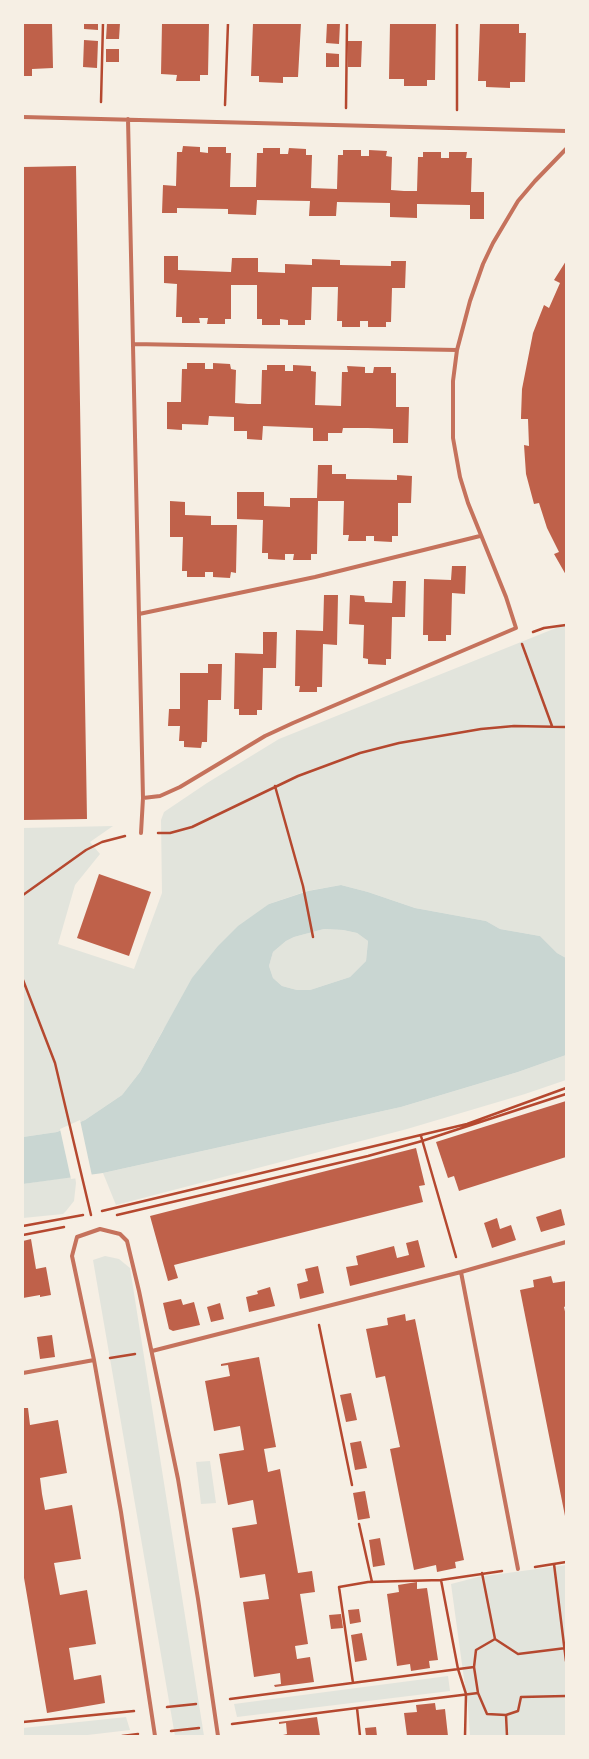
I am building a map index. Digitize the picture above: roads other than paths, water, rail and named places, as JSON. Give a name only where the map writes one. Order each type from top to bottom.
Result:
[{"type":"street","points":[[23,117],[566,130]]},
{"type":"street","points":[[128,120],[139,614],[142,798],[141,833]]},
{"type":"street","points":[[142,798],[160,796],[180,787],[265,736],[293,723],[516,628],[506,597],[480,536],[468,503],[456,458],[452,417],[453,381],[457,350],[476,283],[496,237],[527,191],[566,149]]},
{"type":"street","points":[[133,344],[457,350]]},
{"type":"street","points":[[139,614],[315,576],[480,536]]},
{"type":"street","points":[[155,1734],[122,1520],[94,1360],[72,1256],[77,1237],[100,1229],[120,1234],[127,1241],[152,1351],[178,1479],[198,1599],[218,1736]]},
{"type":"street","points":[[152,1351],[461,1272],[566,1242]]},
{"type":"street","points":[[461,1272],[518,1569]]},
{"type":"street","points":[[23,1373],[94,1360]]}]
